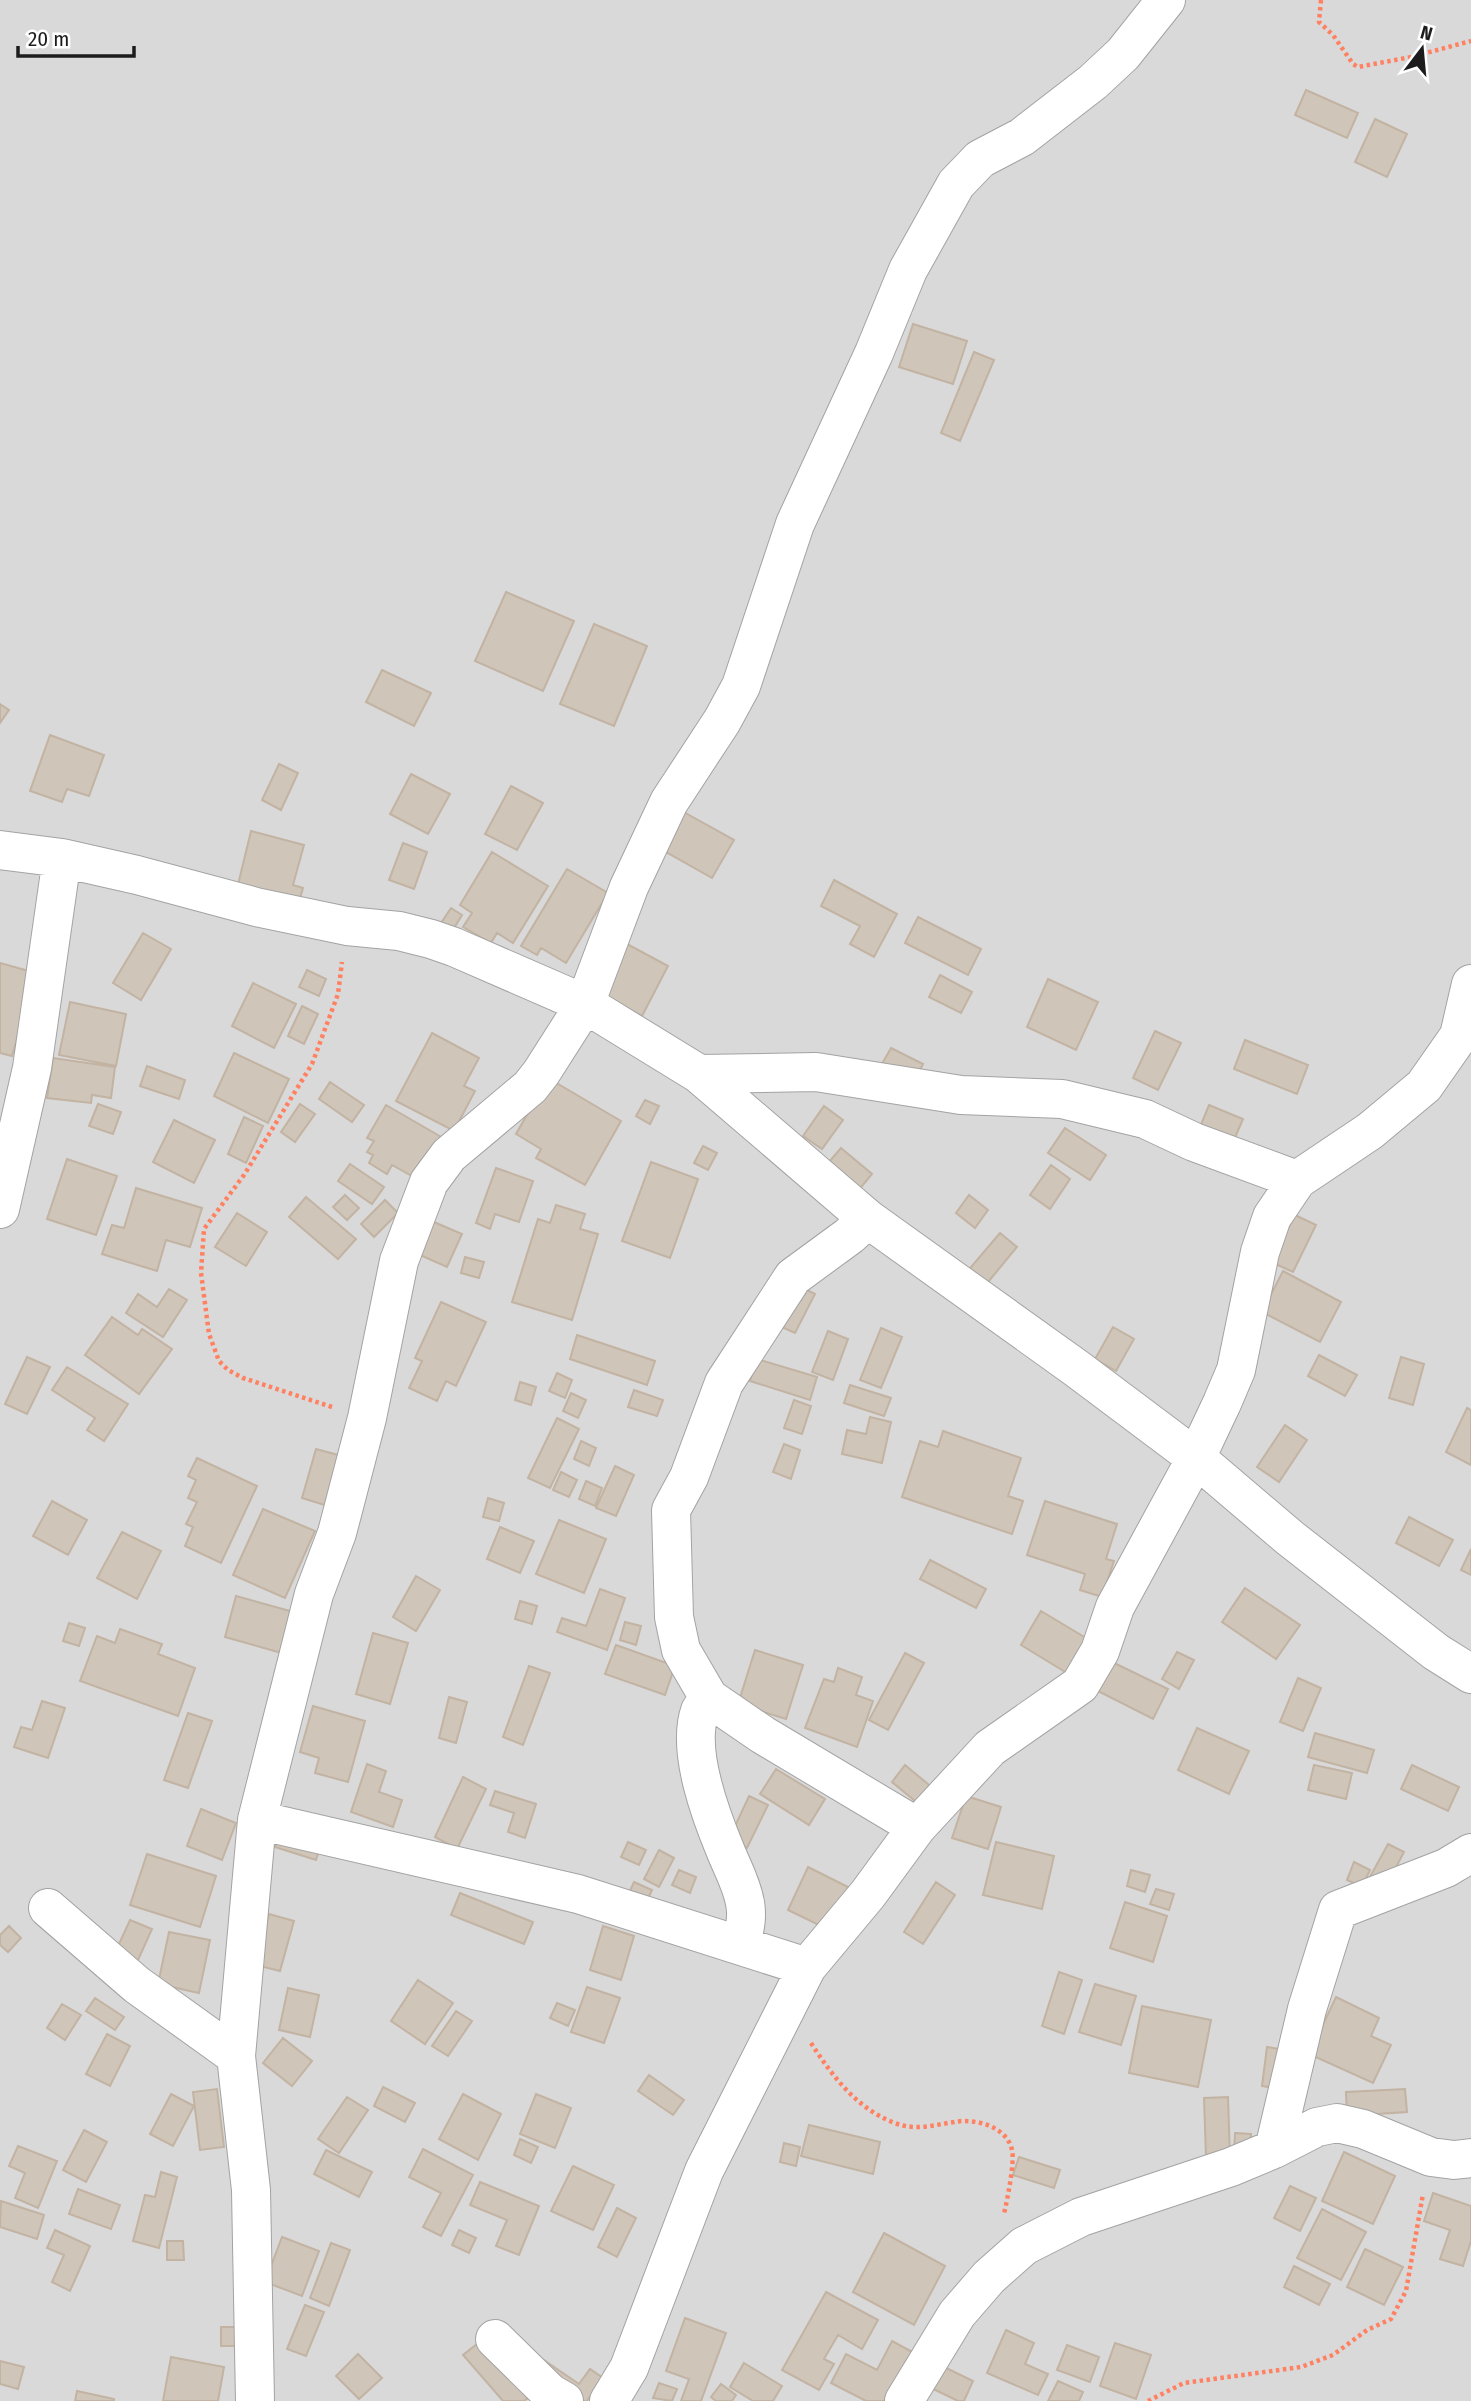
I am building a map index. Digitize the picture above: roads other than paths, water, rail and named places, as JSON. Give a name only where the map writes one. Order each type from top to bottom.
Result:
[{"type":"street","points":[[256,2401],[251,2190],[236,2056],[257,1820],[314,1594],[337,1533],[367,1418],[399,1261],[429,1182],[449,1155],[530,1087],[585,1004],[629,887],[669,802],[722,721],[741,686],[800,513],[874,353],[908,270],[956,184],[980,159],[1022,137],[1093,82],[1123,54],[1166,0]]},
{"type":"street","points":[[0,850],[62,858],[137,875],[234,902],[347,926],[431,939],[585,1004],[699,1073],[868,1219],[1076,1367],[1196,1458],[1300,1546],[1436,1652],[1471,1674]]},
{"type":"street","points":[[0,1209],[32,1068],[62,858]]},
{"type":"street","points":[[609,2401],[629,2368],[704,2171],[807,1967],[868,1894],[917,1827],[990,1748],[1080,1685],[1100,1651],[1115,1608],[1196,1458],[1236,1370],[1260,1252],[1272,1217],[1297,1180],[1370,1131],[1424,1086],[1459,1036],[1471,984]]},
{"type":"street","points":[[699,1073],[816,1072],[961,1095],[1062,1099],[1145,1119],[1194,1142],[1297,1180]]},
{"type":"street","points":[[868,1219],[793,1277],[724,1383],[689,1477],[671,1510],[674,1617],[681,1650],[709,1698],[763,1735],[917,1827]]},
{"type":"street","points":[[709,1698],[700,1710],[696,1746],[700,1777],[727,1853],[737,1873],[745,1902],[747,1918],[741,1946]]},
{"type":"street","points":[[257,1820],[578,1894],[807,1967]]},
{"type":"street","points":[[1274,2149],[1307,2009],[1338,1910],[1446,1868],[1471,1853]]},
{"type":"street","points":[[48,1908],[137,1985],[236,2056]]},
{"type":"street","points":[[904,2401],[957,2314],[989,2277],[1024,2246],[1081,2217],[1231,2167],[1317,2127],[1337,2123],[1363,2129],[1431,2157],[1454,2160],[1471,2158]]},
{"type":"street","points":[[495,2339],[550,2393],[564,2401]]}]
